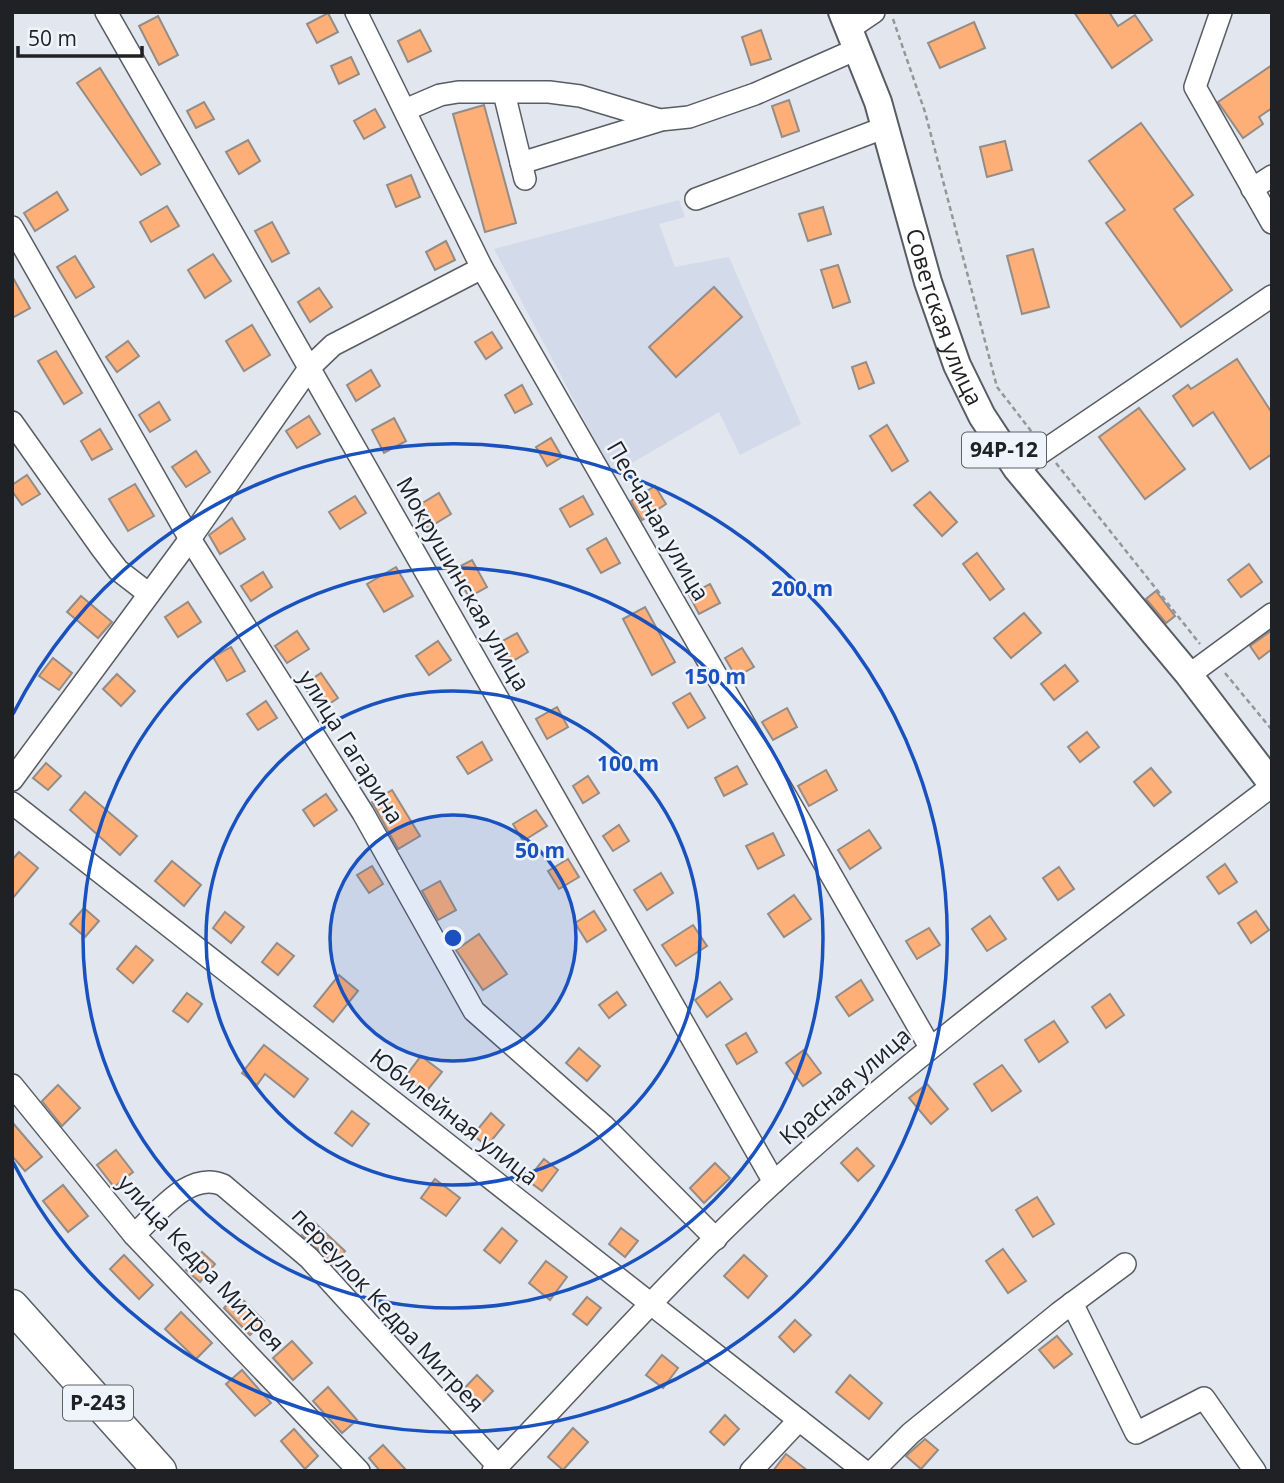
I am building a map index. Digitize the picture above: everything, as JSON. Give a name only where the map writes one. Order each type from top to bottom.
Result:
[{"type":"highway","name":"Р-243","points":[[12,1306],[160,1471]]},
{"type":"main road","name":"Советская улица","points":[[850,30],[886,127],[928,282],[957,365],[982,416],[1017,469],[1189,675],[1272,785]]},
{"type":"street","name":"Мокрушинская улица","points":[[106,12],[774,1182]]},
{"type":"street","name":"Песчаная улица","points":[[356,12],[482,268],[930,1047]]},
{"type":"street","points":[[504,93],[523,171],[660,120],[688,117],[755,94],[874,12]]},
{"type":"street","points":[[1221,12],[1195,87],[1272,223]]},
{"type":"street","points":[[405,110],[449,94],[549,92],[580,96],[660,120]]},
{"type":"street","points":[[696,199],[886,127]]},
{"type":"street","points":[[1252,189],[1272,176]]},
{"type":"street","name":"улица Гагарина","points":[[12,227],[190,539],[363,813],[474,1011],[603,1125],[716,1239]]},
{"type":"street","points":[[12,780],[190,539],[310,367],[333,345],[482,268]]},
{"type":"street","points":[[1017,469],[1272,296]]},
{"type":"street","points":[[12,422],[110,559],[149,594]]},
{"type":"street","points":[[1189,675],[1272,614]]},
{"type":"street","name":"Красная улица","points":[[496,1468],[650,1306],[774,1182],[930,1047],[1272,785]]},
{"type":"street","name":"Юбилейная улица","points":[[12,803],[650,1306],[864,1471]]},
{"type":"street","name":"улица Кедра Митрея","points":[[12,1085],[134,1235],[359,1471]]},
{"type":"street","name":"переулок Кедра Митрея","points":[[134,1235],[196,1182],[210,1179],[223,1185],[309,1258],[496,1468]]},
{"type":"street","points":[[873,1471],[911,1433],[1072,1303],[1125,1264]]},
{"type":"street","points":[[1072,1303],[1136,1433],[1204,1398],[1255,1471]]},
{"type":"street","points":[[751,1471],[799,1420]]},
{"type":"path","points":[[890,12],[925,112],[997,387],[1272,730]]},
{"type":"shaded area","points":[[679,200],[685,217],[659,224],[675,267],[729,257],[801,424],[740,455],[719,412],[613,474],[494,249]]},
{"type":"building","points":[[1074,12],[1109,12],[1118,26],[1135,15],[1152,40],[1112,68]]},
{"type":"building","points":[[328,13],[338,32],[317,43],[307,24]]},
{"type":"building","points":[[158,16],[178,55],[159,65],[139,26]]},
{"type":"building","points":[[974,22],[985,48],[940,68],[928,43]]},
{"type":"building","points":[[420,30],[431,51],[408,62],[398,41]]},
{"type":"building","points":[[761,30],[771,59],[751,65],[742,37]]},
{"type":"building","points":[[351,57],[359,74],[339,84],[331,66]]},
{"type":"building","points":[[1272,65],[1272,108],[1259,117],[1263,124],[1243,138],[1218,102]]},
{"type":"building","points":[[100,68],[160,164],[141,175],[77,83]]},
{"type":"building","points":[[789,100],[799,131],[782,137],[772,106]]},
{"type":"building","points":[[204,102],[214,119],[196,128],[187,111]]},
{"type":"building","points":[[484,105],[516,223],[485,232],[453,114]]},
{"type":"building","points":[[375,109],[385,127],[364,139],[354,121]]},
{"type":"building","points":[[1141,123],[1193,195],[1174,209],[1232,290],[1181,327],[1106,223],[1125,210],[1089,161]]},
{"type":"building","points":[[248,140],[260,161],[239,174],[226,152]]},
{"type":"building","points":[[1005,141],[1012,170],[987,177],[980,147]]},
{"type":"building","points":[[411,175],[420,197],[396,207],[387,185]]},
{"type":"building","points":[[57,192],[68,210],[35,231],[24,213]]},
{"type":"building","points":[[167,206],[179,226],[151,242],[140,222]]},
{"type":"building","points":[[823,207],[831,234],[808,241],[799,214]]},
{"type":"building","points":[[272,222],[289,253],[272,262],[255,231]]},
{"type":"building","points":[[446,241],[455,260],[435,270],[426,252]]},
{"type":"building","points":[[1033,249],[1049,307],[1022,314],[1007,256]]},
{"type":"building","points":[[213,254],[231,281],[205,298],[188,270]]},
{"type":"building","points":[[75,256],[94,287],[76,298],[57,267]]},
{"type":"building","points":[[838,265],[850,302],[833,308],[821,270]]},
{"type":"building","points":[[12,276],[30,308],[12,318]]},
{"type":"building","points":[[714,287],[742,317],[676,377],[649,347]]},
{"type":"building","points":[[319,288],[332,307],[310,322],[298,302]]},
{"type":"building","points":[[252,325],[270,355],[244,371],[226,341]]},
{"type":"building","points":[[492,332],[502,348],[486,359],[475,342]]},
{"type":"building","points":[[128,341],[139,356],[117,372],[106,357]]},
{"type":"building","points":[[56,351],[82,393],[64,404],[38,361]]},
{"type":"building","points":[[1237,359],[1272,413],[1272,454],[1250,469],[1213,412],[1193,426],[1173,396],[1188,385],[1191,389]]},
{"type":"building","points":[[866,362],[874,383],[859,389],[852,367]]},
{"type":"building","points":[[371,370],[380,386],[356,401],[347,385]]},
{"type":"building","points":[[522,385],[532,404],[515,413],[505,395]]},
{"type":"building","points":[[159,402],[170,420],[150,432],[139,415]]},
{"type":"building","points":[[1139,408],[1185,469],[1145,499],[1099,437]]},
{"type":"building","points":[[309,416],[320,434],[297,448],[286,431]]},
{"type":"building","points":[[394,418],[406,441],[384,453],[372,430]]},
{"type":"building","points":[[887,425],[908,461],[892,471],[870,436]]},
{"type":"building","points":[[100,429],[112,449],[92,460],[81,441]]},
{"type":"building","points":[[551,438],[562,457],[547,466],[536,447]]},
{"type":"building","points":[[196,451],[210,472],[186,487],[172,467]]},
{"type":"building","points":[[27,475],[40,494],[22,505],[12,491],[12,485]]},
{"type":"building","points":[[135,484],[154,516],[128,531],[109,499]]},
{"type":"building","points":[[655,486],[666,504],[642,520],[631,501]]},
{"type":"building","points":[[930,492],[957,522],[942,536],[914,505]]},
{"type":"building","points":[[439,493],[451,514],[428,528],[416,507]]},
{"type":"building","points":[[355,496],[366,513],[340,529],[329,512]]},
{"type":"building","points":[[583,496],[593,514],[570,527],[560,509]]},
{"type":"building","points":[[232,518],[245,539],[220,554],[209,535]]},
{"type":"building","points":[[606,538],[620,563],[601,573],[587,549]]},
{"type":"building","points":[[977,553],[1004,589],[990,600],[963,564]]},
{"type":"building","points":[[472,560],[487,587],[469,597],[453,570]]},
{"type":"building","points":[[1249,564],[1262,582],[1241,597],[1228,580]]},
{"type":"building","points":[[396,567],[413,596],[384,612],[367,584]]},
{"type":"building","points":[[263,572],[272,587],[251,601],[241,586]]},
{"type":"building","points":[[710,584],[720,603],[699,614],[689,595]]},
{"type":"building","points":[[1156,591],[1175,616],[1166,623],[1146,599]]},
{"type":"building","points":[[81,596],[112,622],[98,638],[67,612]]},
{"type":"building","points":[[188,602],[201,622],[178,637],[165,617]]},
{"type":"building","points":[[645,607],[675,662],[652,675],[623,619]]},
{"type":"building","points":[[1024,613],[1041,633],[1011,658],[994,638]]},
{"type":"building","points":[[1272,630],[1272,649],[1259,659],[1250,646]]},
{"type":"building","points":[[297,631],[309,649],[287,663],[275,646]]},
{"type":"building","points":[[517,633],[528,652],[508,664],[497,644]]},
{"type":"building","points":[[438,641],[451,660],[429,675],[416,656]]},
{"type":"building","points":[[231,647],[245,671],[227,681],[213,657]]},
{"type":"building","points":[[742,648],[754,667],[736,677],[725,658]]},
{"type":"building","points":[[53,658],[72,673],[59,690],[39,676]]},
{"type":"building","points":[[1065,665],[1078,681],[1054,700],[1041,684]]},
{"type":"building","points":[[321,673],[338,698],[320,710],[303,685]]},
{"type":"building","points":[[117,674],[135,691],[121,706],[103,689]]},
{"type":"building","points":[[690,693],[705,718],[688,728],[673,703]]},
{"type":"building","points":[[266,701],[277,718],[258,730],[247,714]]},
{"type":"building","points":[[557,707],[568,727],[547,739],[536,719]]},
{"type":"building","points":[[787,708],[797,727],[773,740],[762,722]]},
{"type":"building","points":[[1087,732],[1099,747],[1080,762],[1068,747]]},
{"type":"building","points":[[482,742],[492,760],[468,774],[457,757]]},
{"type":"building","points":[[46,763],[61,776],[48,790],[33,778]]},
{"type":"building","points":[[737,766],[747,784],[724,796],[715,778]]},
{"type":"building","points":[[1151,768],[1171,792],[1154,806],[1134,782]]},
{"type":"building","points":[[826,770],[837,790],[809,806],[798,786]]},
{"type":"building","points":[[588,776],[599,793],[583,803],[573,786]]},
{"type":"building","points":[[392,790],[420,836],[398,849],[372,802]]},
{"type":"building","points":[[85,792],[137,836],[120,855],[70,810]]},
{"type":"building","points":[[326,794],[337,810],[314,826],[303,810]]},
{"type":"building","points":[[536,810],[547,826],[523,841],[513,824]]},
{"type":"building","points":[[619,825],[629,841],[613,851],[603,836]]},
{"type":"building","points":[[869,830],[881,848],[850,869],[838,850]]},
{"type":"building","points":[[773,833],[784,855],[758,869],[746,846]]},
{"type":"building","points":[[19,852],[38,868],[12,899],[12,860]]},
{"type":"building","points":[[568,859],[579,877],[559,889],[548,871]]},
{"type":"building","points":[[172,861],[201,885],[184,906],[155,881]]},
{"type":"building","points":[[1225,864],[1237,882],[1219,894],[1207,877]]},
{"type":"building","points":[[372,866],[383,884],[369,893],[357,875]]},
{"type":"building","points":[[1059,867],[1074,889],[1058,900],[1043,878]]},
{"type":"building","points":[[661,873],[673,893],[647,910],[634,890]]},
{"type":"building","points":[[440,881],[456,910],[438,920],[422,891]]},
{"type":"building","points":[[794,895],[811,919],[784,937],[768,914]]},
{"type":"building","points":[[84,908],[99,921],[85,937],[70,924]]},
{"type":"building","points":[[594,911],[606,930],[587,942],[575,923]]},
{"type":"building","points":[[1256,911],[1269,930],[1251,943],[1238,923]]},
{"type":"building","points":[[225,912],[244,927],[231,943],[213,928]]},
{"type":"building","points":[[990,916],[1006,939],[987,951],[972,929]]},
{"type":"building","points":[[693,925],[707,946],[676,966],[662,945]]},
{"type":"building","points":[[929,928],[940,945],[917,959],[906,941]]},
{"type":"building","points":[[479,934],[507,974],[483,990],[456,950]]},
{"type":"building","points":[[277,943],[294,956],[278,975],[262,962]]},
{"type":"building","points":[[136,946],[153,960],[133,983],[117,969]]},
{"type":"building","points":[[339,975],[358,991],[333,1022],[314,1006]]},
{"type":"building","points":[[861,980],[873,1000],[849,1016],[836,997]]},
{"type":"building","points":[[720,982],[732,999],[707,1017],[695,1000]]},
{"type":"building","points":[[617,992],[626,1005],[609,1018],[599,1005]]},
{"type":"building","points":[[187,993],[202,1004],[188,1022],[173,1011]]},
{"type":"building","points":[[1110,994],[1124,1015],[1106,1028],[1092,1007]]},
{"type":"building","points":[[1054,1021],[1068,1042],[1039,1062],[1025,1040]]},
{"type":"building","points":[[746,1033],[757,1052],[737,1064],[726,1045]]},
{"type":"building","points":[[264,1045],[308,1079],[294,1097],[265,1074],[257,1085],[242,1073]]},
{"type":"building","points":[[579,1048],[600,1066],[587,1081],[566,1063]]},
{"type":"building","points":[[804,1050],[821,1073],[803,1086],[786,1063]]},
{"type":"building","points":[[421,1056],[442,1072],[425,1093],[405,1077]]},
{"type":"building","points":[[1002,1065],[1021,1091],[992,1111],[974,1084]]},
{"type":"building","points":[[927,1084],[948,1109],[931,1124],[909,1098]]},
{"type":"building","points":[[58,1085],[80,1108],[62,1126],[42,1101]]},
{"type":"building","points":[[352,1111],[369,1124],[352,1146],[335,1133]]},
{"type":"building","points":[[491,1113],[504,1125],[487,1146],[473,1135]]},
{"type":"building","points":[[12,1122],[42,1157],[25,1171],[12,1156]]},
{"type":"building","points":[[857,1148],[874,1166],[858,1181],[841,1163]]},
{"type":"building","points":[[116,1150],[133,1172],[114,1187],[97,1165]]},
{"type":"building","points":[[544,1159],[558,1170],[542,1191],[527,1180]]},
{"type":"building","points":[[715,1163],[730,1178],[704,1203],[690,1188]]},
{"type":"building","points":[[435,1179],[460,1198],[446,1216],[421,1198]]},
{"type":"building","points":[[63,1185],[88,1216],[68,1232],[43,1201]]},
{"type":"building","points":[[1037,1197],[1054,1224],[1033,1237],[1016,1210]]},
{"type":"building","points":[[314,1222],[345,1251],[333,1264],[302,1235]]},
{"type":"building","points":[[502,1228],[517,1241],[500,1263],[484,1250]]},
{"type":"building","points":[[621,1228],[638,1241],[625,1257],[609,1244]]},
{"type":"building","points":[[1003,1249],[1026,1281],[1008,1293],[986,1261]]},
{"type":"building","points":[[202,1252],[215,1264],[200,1282],[186,1270]]},
{"type":"building","points":[[124,1255],[153,1285],[139,1299],[110,1269]]},
{"type":"building","points":[[744,1255],[767,1276],[748,1298],[724,1276]]},
{"type":"building","points":[[546,1261],[567,1277],[550,1300],[529,1283]]},
{"type":"building","points":[[237,1294],[264,1321],[250,1335],[224,1308]]},
{"type":"building","points":[[587,1297],[601,1308],[587,1325],[573,1314]]},
{"type":"building","points":[[181,1312],[212,1343],[196,1359],[165,1329]]},
{"type":"building","points":[[795,1320],[811,1335],[794,1352],[779,1337]]},
{"type":"building","points":[[1057,1336],[1072,1354],[1054,1368],[1039,1350]]},
{"type":"building","points":[[292,1341],[312,1363],[293,1380],[273,1358]]},
{"type":"building","points":[[662,1355],[678,1368],[663,1388],[646,1375]]},
{"type":"building","points":[[242,1370],[271,1403],[255,1416],[226,1384]]},
{"type":"building","points":[[477,1375],[493,1391],[474,1411],[458,1395]]},
{"type":"building","points":[[850,1375],[882,1403],[869,1419],[836,1392]]},
{"type":"building","points":[[328,1387],[357,1420],[342,1433],[313,1401]]},
{"type":"building","points":[[725,1415],[739,1429],[724,1445],[710,1432]]},
{"type":"building","points":[[573,1428],[588,1442],[563,1470],[548,1457]]},
{"type":"building","points":[[294,1429],[318,1456],[305,1469],[281,1441]]},
{"type":"building","points":[[925,1439],[938,1450],[921,1469],[906,1456]]},
{"type":"building","points":[[383,1445],[407,1471],[380,1471],[369,1458]]},
{"type":"building","points":[[786,1454],[808,1471],[773,1471]]}]
